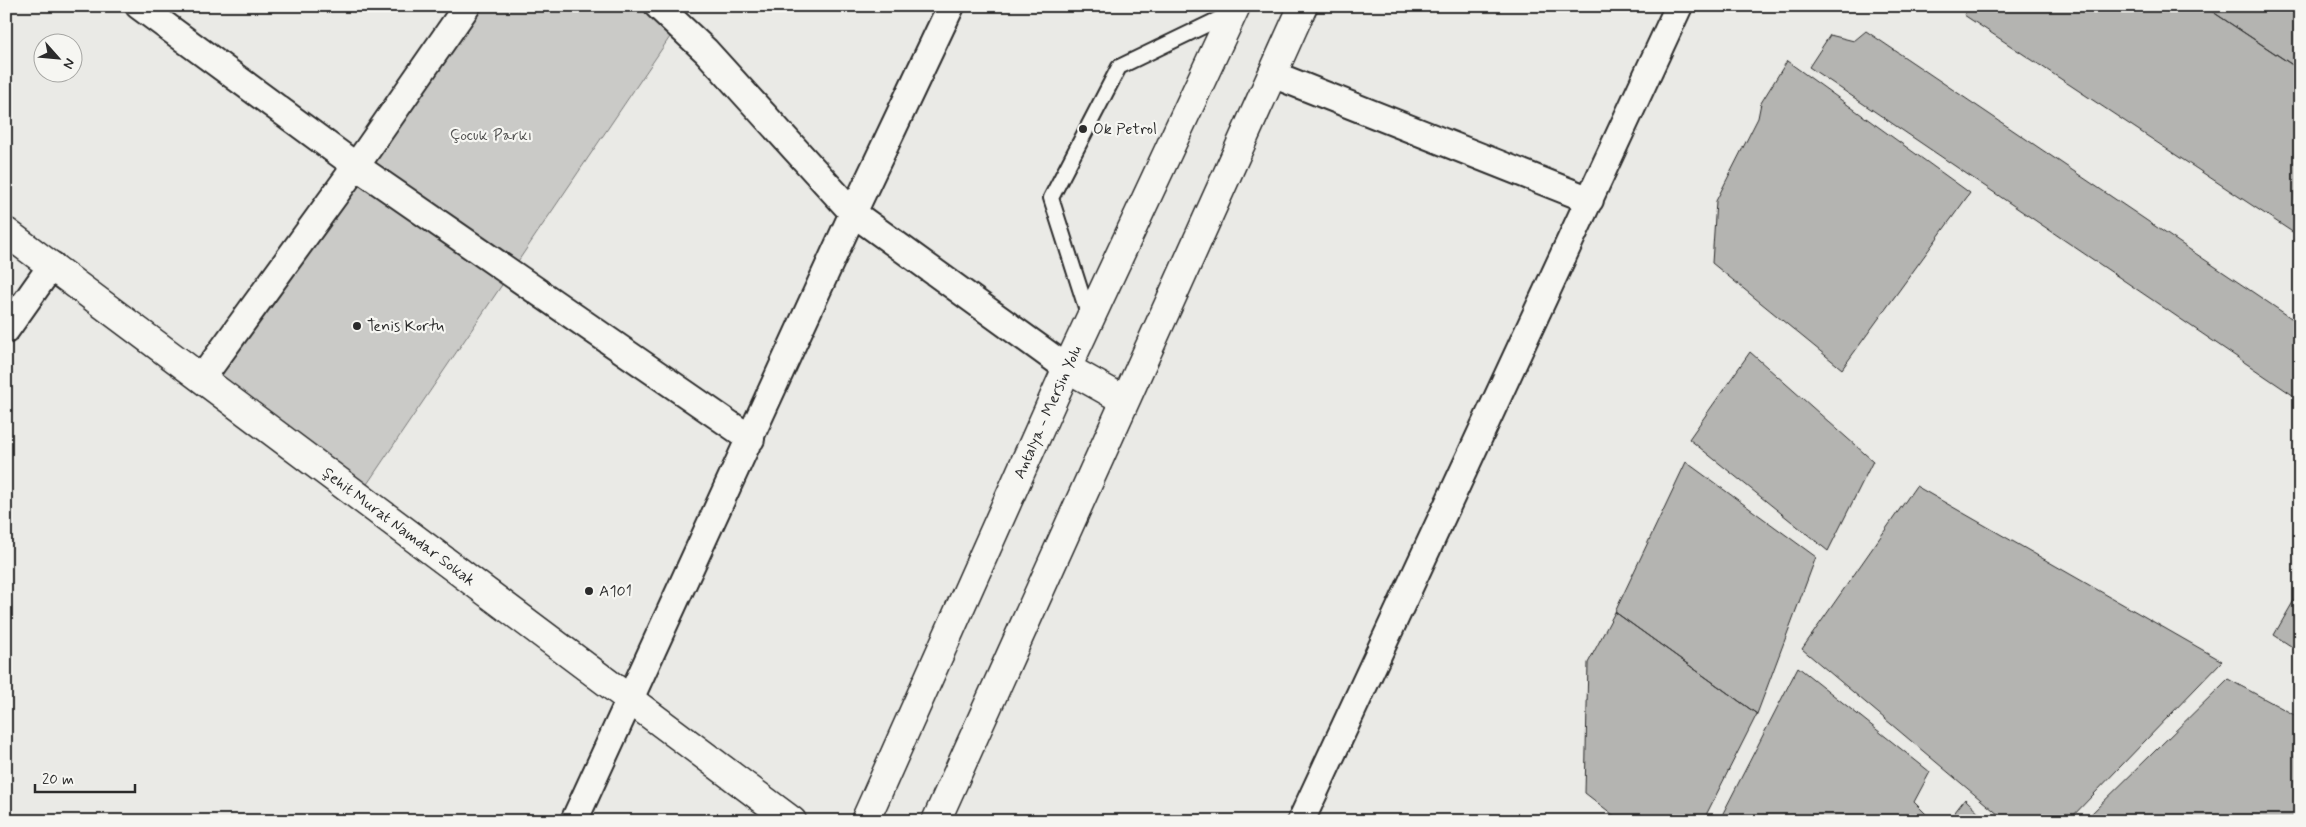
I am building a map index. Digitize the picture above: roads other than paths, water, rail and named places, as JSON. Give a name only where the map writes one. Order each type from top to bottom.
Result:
[{"type":"main road","points":[[936,821],[1303,6]]},
{"type":"main road","name":"Antalya - Mersin Yolu","points":[[865,821],[1067,368],[1235,9]]},
{"type":"main road","name":"Şehit Murat Namdar Sokak","points":[[6,232],[792,821]]},
{"type":"main road","points":[[1067,368],[1124,400]]},
{"type":"street","points":[[139,6],[356,166],[750,439]]},
{"type":"street","points":[[202,378],[356,166],[467,6]]},
{"type":"street","points":[[658,6],[706,51],[853,213],[1067,368]]},
{"type":"street","points":[[574,821],[853,213],[951,6]]},
{"type":"street","points":[[1301,821],[1590,200],[1678,6]]},
{"type":"street","points":[[1272,74],[1590,200]]},
{"type":"street","points":[[6,330],[52,266]]},
{"type":"lane","points":[[1090,319],[1051,198],[1119,67],[1235,9]]},
{"type":"place","name":"Ok Petrol","points":[[1083,129]]},
{"type":"place","name":"Tenis Kortu","points":[[357,326]]},
{"type":"place","name":"A101","points":[[589,591]]},
{"type":"park label","name":"Çocuk Parkı","points":[[491,135]]}]
